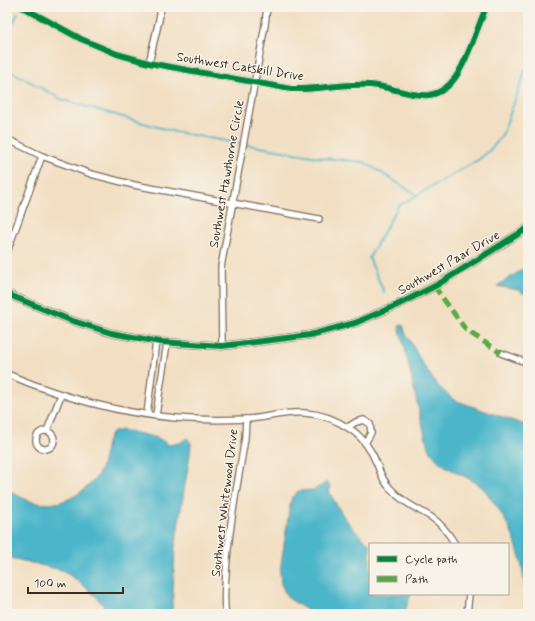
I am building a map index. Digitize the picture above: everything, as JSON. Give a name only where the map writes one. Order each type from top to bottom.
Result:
[{"type":"street","name":"Southwest Catskill Drive","points":[[22,7],[81,38],[117,54],[149,63],[291,89],[362,84],[382,85],[416,94],[429,95],[439,92],[449,85],[461,69],[486,7]]},
{"type":"street","points":[[149,63],[161,7]]},
{"type":"street","name":"Southwest Hawthorne Circle","points":[[222,346],[221,267],[255,83],[267,7]]},
{"type":"street","points":[[7,139],[42,156],[91,174],[134,185],[319,219]]},
{"type":"street","points":[[7,252],[42,156]]},
{"type":"street","name":"Southwest Paar Drive","points":[[7,294],[70,320],[111,333],[167,343],[222,346],[310,335],[355,323],[396,306],[437,285],[528,228]]},
{"type":"street","points":[[147,414],[156,341]]},
{"type":"street","points":[[156,415],[167,343]]},
{"type":"street","points":[[501,353],[528,363]]},
{"type":"street","points":[[7,374],[61,395],[114,409],[176,418],[220,420],[246,419],[304,412],[330,418],[348,427],[365,443],[373,455],[380,474],[389,488],[403,501],[432,518],[443,527],[455,543]]},
{"type":"street","points":[[47,432],[61,395]]},
{"type":"street","name":"Southwest Whitewood Drive","points":[[226,614],[225,594],[227,556],[245,438],[246,419]]},
{"type":"street","points":[[348,427],[356,422],[364,420],[370,424],[371,433],[365,443]]},
{"type":"street","points":[[468,614],[469,595]]},
{"type":"water","points":[[528,266],[528,296],[518,290],[497,286]]},
{"type":"water","points":[[403,325],[405,332],[422,363],[437,385],[454,400],[528,426],[528,614],[524,614],[524,584],[520,556],[502,515],[483,488],[444,465],[433,455],[429,448],[399,326]]},
{"type":"water","points":[[122,430],[158,438],[169,445],[180,443],[187,438],[191,443],[175,546],[172,614],[109,614],[97,597],[74,578],[61,570],[7,557],[7,489],[25,499],[43,504],[62,502],[71,498],[81,492],[96,478],[102,465],[111,434]]},
{"type":"water","points":[[327,482],[331,487],[329,491],[346,520],[357,533],[369,543],[369,595],[411,595],[404,614],[313,614],[288,598],[281,584],[280,572],[290,504],[292,497],[298,491],[314,490]]},
{"type":"waterway","points":[[7,34],[18,13]]},
{"type":"waterway","points":[[384,292],[369,258],[398,206],[478,160],[492,148],[503,133],[528,64]]},
{"type":"waterway","points":[[7,69],[63,100],[175,132],[323,158],[364,162],[417,195]]},
{"type":"marked path","points":[[434,286],[466,330],[501,353]]},
{"type":"cycle path","points":[[22,7],[81,39],[117,54],[149,63],[291,89],[370,85],[422,95],[429,95],[438,92],[446,88],[452,82],[466,58],[486,7]]},
{"type":"cycle path","points":[[7,294],[70,320],[111,333],[160,342],[222,346],[271,340],[310,335],[355,323],[395,306],[437,285],[528,228]]}]
